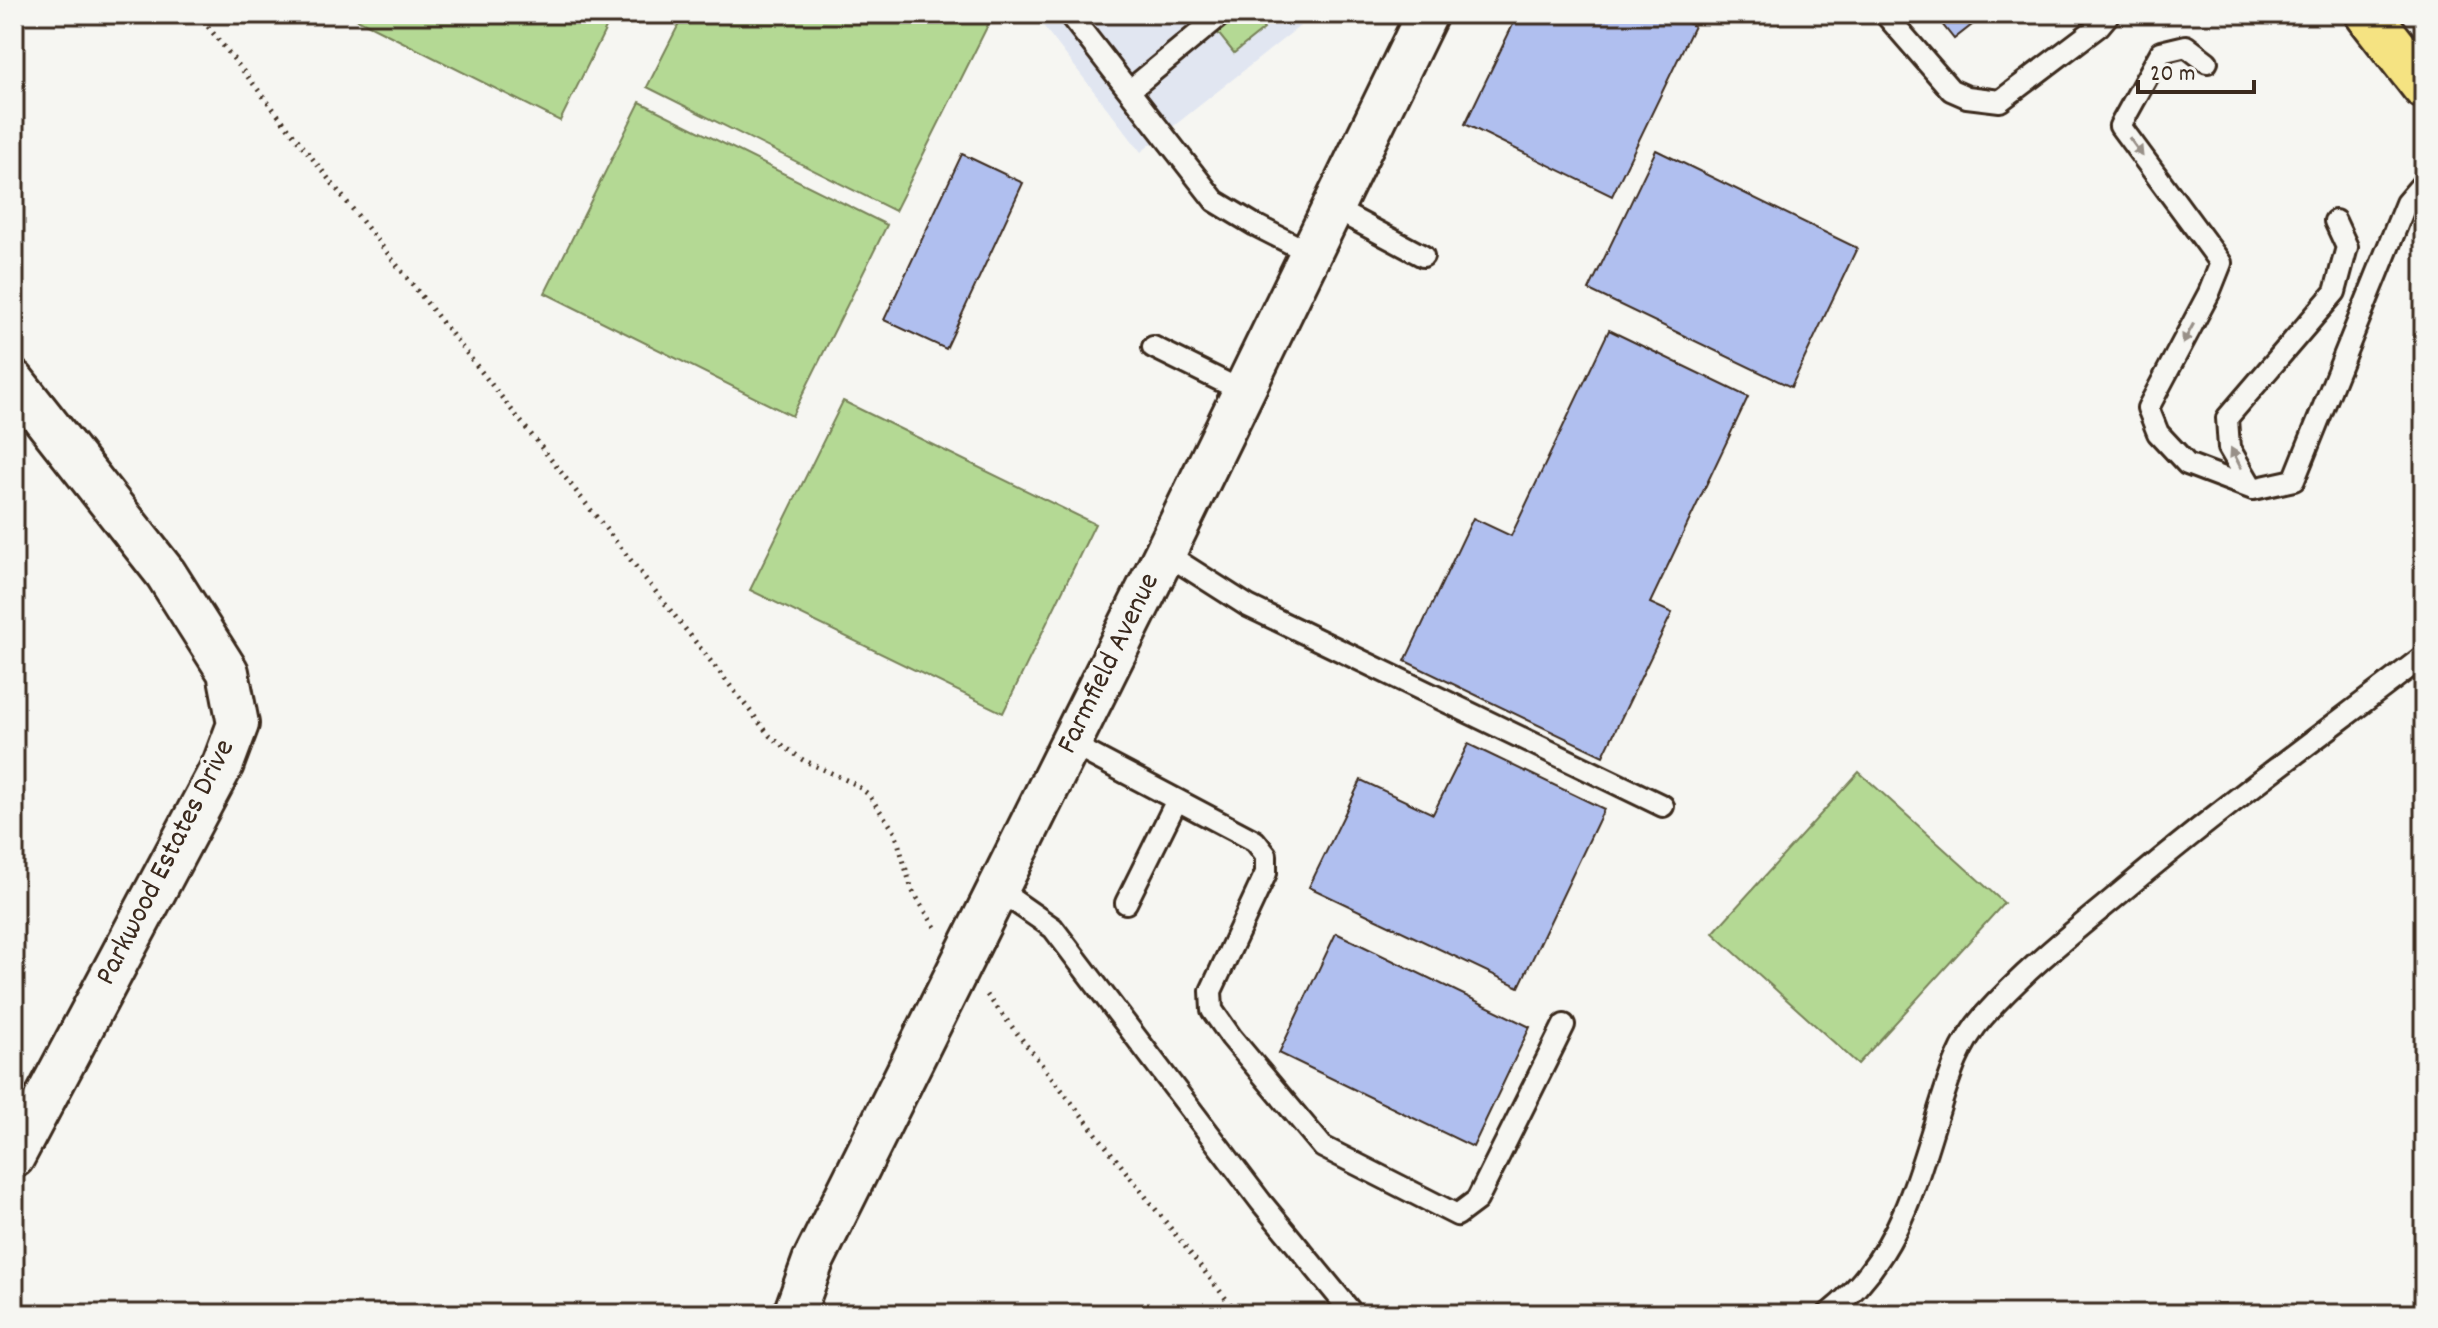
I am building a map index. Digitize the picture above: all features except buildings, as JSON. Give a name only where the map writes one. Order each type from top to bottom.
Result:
[{"type":"highway","points":[[2368,14],[2424,86]]},
{"type":"street","name":"Farmfield Avenue","points":[[794,1314],[813,1261],[1071,744],[1427,14]]},
{"type":"street","name":"Parkwood Estates Drive","points":[[14,381],[166,574],[228,672],[238,724],[223,764],[14,1157]]},
{"type":"lane","points":[[1069,14],[1215,201],[1310,253]]},
{"type":"lane","points":[[1129,91],[1222,14]]},
{"type":"lane","points":[[1885,14],[1951,90],[1967,97],[2000,101],[2099,26],[2109,14]]},
{"type":"lane","points":[[2207,62],[2186,46],[2161,52],[2120,126],[2221,263],[2209,293],[2148,408],[2158,433],[2187,464],[2253,489],[2294,480],[2406,203],[2424,182]]},
{"type":"lane","points":[[1331,207],[1423,256]]},
{"type":"lane","points":[[2253,489],[2229,448],[2227,418],[2335,292],[2347,247],[2335,221]]},
{"type":"lane","points":[[1153,347],[1242,391]]},
{"type":"lane","points":[[1165,553],[1248,606],[1663,806]]},
{"type":"lane","points":[[1828,1314],[1853,1294],[1886,1251],[1911,1198],[1955,1059],[1981,1019],[2058,945],[2162,857],[2424,656]]},
{"type":"lane","points":[[1071,744],[1255,841],[1266,855],[1266,873],[1211,991],[1212,1010],[1323,1147],[1457,1215],[1477,1200],[1564,1025]]},
{"type":"lane","points":[[1126,903],[1177,800]]},
{"type":"lane","points":[[997,889],[1053,928],[1261,1202],[1353,1314]]},
{"type":"path","points":[[198,14],[770,736],[803,760],[855,784],[874,800],[895,832],[912,890],[921,906],[961,962],[1238,1314]]},
{"type":"shaded area","points":[[1034,14],[1315,14],[1141,152]]},
{"type":"green space","points":[[347,14],[613,14],[560,121]]},
{"type":"green space","points":[[684,14],[971,14],[989,23],[895,211],[647,87]]},
{"type":"green space","points":[[1219,14],[1251,14],[1264,29],[1234,53],[1209,22]]},
{"type":"green space","points":[[640,102],[887,225],[792,416],[545,293]]},
{"type":"green space","points":[[843,401],[1095,524],[1003,713],[750,590]]},
{"type":"green space","points":[[1859,772],[2004,903],[1858,1064],[1713,933]]}]
